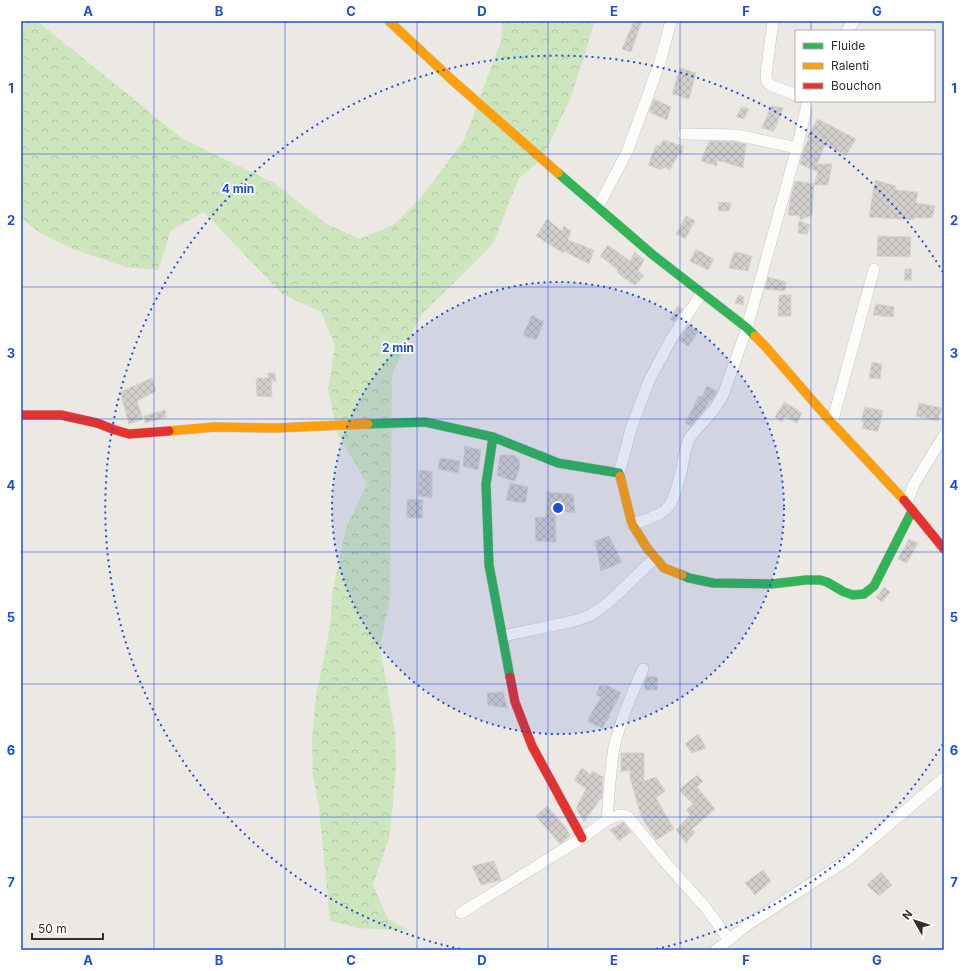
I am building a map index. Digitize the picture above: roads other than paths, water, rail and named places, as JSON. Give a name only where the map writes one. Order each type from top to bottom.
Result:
[{"type":"street","points":[[389,21],[451,79],[598,207],[654,255],[747,328],[765,346],[944,548]]},
{"type":"street","points":[[598,207],[627,152],[660,62],[671,21]]},
{"type":"street","points":[[773,21],[766,74],[767,81],[770,85],[795,95]]},
{"type":"street","points":[[848,30],[854,21]]},
{"type":"street","points":[[632,524],[662,512],[668,507],[673,499],[678,484],[688,441],[716,407],[723,395],[747,328],[797,148],[808,102]]},
{"type":"street","points":[[683,134],[737,134],[797,148]]},
{"type":"street","points":[[832,423],[874,269]]},
{"type":"street","points":[[702,293],[671,339],[648,383],[632,426],[619,472],[632,524],[647,548],[664,568],[689,578],[712,583],[772,584],[820,580],[827,582],[844,592],[864,594],[874,586],[909,507],[914,484],[944,435]]},
{"type":"street","points":[[21,415],[61,415],[97,423],[129,434],[215,427],[275,428],[425,422],[493,437],[558,463],[619,472]]},
{"type":"street","points":[[493,437],[486,484],[489,565],[514,702],[532,746],[582,838]]},
{"type":"street","points":[[503,636],[574,621],[591,615],[609,602],[656,558]]},
{"type":"street","points":[[607,820],[614,749],[622,718],[643,669]]},
{"type":"street","points":[[716,950],[750,923],[846,861],[944,778]]},
{"type":"street","points":[[461,913],[582,838],[607,820],[619,815],[624,815],[628,817],[706,908],[729,940]]}]
